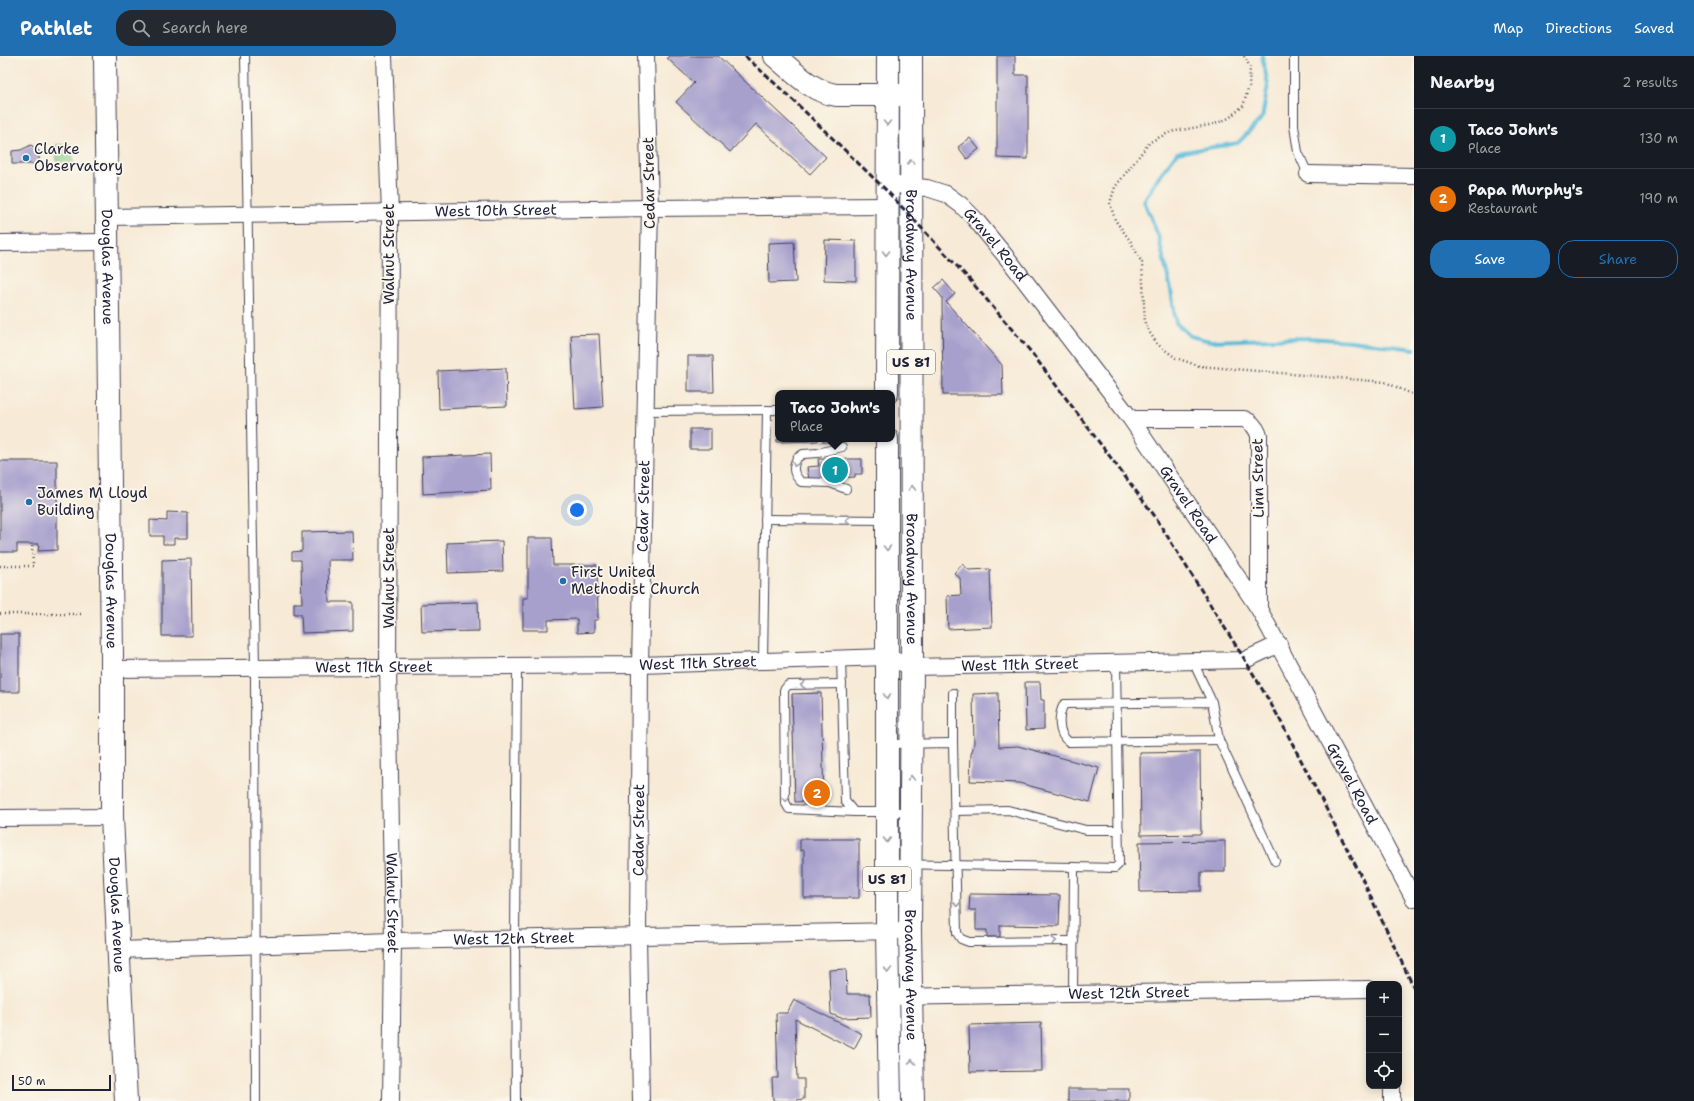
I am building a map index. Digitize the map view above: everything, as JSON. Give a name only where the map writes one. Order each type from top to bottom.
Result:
[{"type":"main road","name":"Douglas Avenue","points":[[105,56],[112,669],[112,817],[126,1101]]},
{"type":"main road","points":[[775,56],[801,79],[814,88],[825,93],[836,95],[911,95]]},
{"type":"main road","name":"Broadway Avenue","points":[[887,390],[886,206],[888,56]]},
{"type":"main road","name":"Broadway Avenue","points":[[911,56],[912,667],[910,931],[913,1101]]},
{"type":"main road","name":"Broadway Avenue","points":[[887,442],[887,932],[890,1101]]},
{"type":"street","name":"Walnut Street","points":[[384,56],[390,212],[388,666],[392,941],[391,1101]]},
{"type":"street","name":"Cedar Street","points":[[641,1101],[638,936],[640,665],[650,208],[646,56]]},
{"type":"street","points":[[1308,174],[1414,176]]},
{"type":"street","name":"Gravel Road","points":[[887,184],[927,188],[946,194],[961,205],[975,219],[1012,264],[1130,419],[1259,609],[1414,899]]},
{"type":"street","name":"West 10th Street","points":[[107,218],[390,212],[886,206]]},
{"type":"street","points":[[0,243],[106,242]]},
{"type":"street","name":"Linn Street","points":[[1130,419],[1244,419],[1256,428],[1259,435],[1259,609]]},
{"type":"street","name":"West 11th Street","points":[[112,669],[640,665],[887,657],[912,667],[1245,660],[1279,644]]},
{"type":"street","points":[[0,818],[112,817]]},
{"type":"street","name":"West 12th Street","points":[[118,950],[392,941],[910,931]]},
{"type":"street","name":"West 12th Street","points":[[889,997],[1366,989]]},
{"type":"street","points":[[1392,1089],[1392,1101]]},
{"type":"lane","points":[[245,56],[255,667],[256,1101]]},
{"type":"lane","points":[[1294,56],[1294,126],[1298,152],[1308,174]]},
{"type":"lane","points":[[763,661],[767,410]]},
{"type":"lane","points":[[646,411],[775,410]]},
{"type":"lane","points":[[842,447],[818,453],[803,454],[797,458],[793,470],[795,476],[801,482],[830,483],[846,489]]},
{"type":"lane","points":[[765,519],[887,520]]},
{"type":"lane","points":[[841,658],[845,801],[854,812]]},
{"type":"lane","points":[[1196,661],[1196,668],[1212,702],[1219,740],[1275,861]]},
{"type":"lane","points":[[887,864],[1116,868],[1119,864],[1116,662]]},
{"type":"lane","points":[[516,1101],[515,939],[517,665]]},
{"type":"lane","points":[[842,684],[788,685],[784,690],[785,802],[789,809],[854,812],[911,812]]},
{"type":"lane","points":[[953,693],[957,933],[961,939],[969,942],[1074,941]]},
{"type":"lane","points":[[1212,702],[1064,704],[1060,710],[1061,733],[1069,742],[1219,740]]},
{"type":"lane","points":[[887,744],[953,743]]},
{"type":"lane","points":[[955,811],[1008,810],[1086,830],[1118,830]]},
{"type":"lane","points":[[1074,867],[1074,994]]},
{"type":"path","points":[[1244,56],[1250,67],[1249,87],[1243,106],[1229,118],[1215,124],[1170,132],[1150,142],[1115,187],[1110,203],[1115,220],[1131,242],[1142,263],[1145,325],[1156,344],[1176,358],[1200,366],[1385,382],[1414,395]]},
{"type":"path","points":[[0,566],[33,566],[32,544]]},
{"type":"path","points":[[0,614],[83,614]]},
{"type":"green space","points":[[56,145],[72,145],[73,165],[57,166]]},
{"type":"building","points":[[669,56],[718,56],[826,157],[810,174],[756,124],[730,152],[676,102],[694,83],[667,58]]},
{"type":"building","points":[[997,56],[1015,56],[1015,75],[1028,75],[1028,159],[997,158]]},
{"type":"building","points":[[970,138],[979,149],[967,159],[958,147]]},
{"type":"building","name":"Clarke Observatory","points":[[31,145],[39,151],[39,164],[12,164],[12,151],[21,150]]},
{"type":"building","points":[[825,240],[856,241],[856,281],[824,280]]},
{"type":"building","points":[[794,242],[796,282],[769,283],[768,243]]},
{"type":"building","points":[[943,280],[955,294],[946,302],[1002,365],[1003,395],[943,395],[942,297],[934,288]]},
{"type":"building","points":[[599,334],[603,407],[575,409],[571,335]]},
{"type":"building","points":[[688,356],[713,356],[714,392],[688,392]]},
{"type":"building","points":[[506,368],[507,406],[439,409],[438,371]]},
{"type":"building","points":[[690,429],[711,429],[711,449],[690,449]]},
{"type":"building","points":[[490,454],[491,490],[423,494],[422,457]]},
{"type":"building","points":[[818,459],[862,459],[862,474],[855,474],[855,477],[809,479],[807,467],[819,466]]},
{"type":"building","name":"James M Lloyd Building","points":[[0,461],[57,461],[57,550],[38,551],[39,544],[17,544],[17,552],[0,552]]},
{"type":"building","points":[[167,512],[188,513],[188,538],[174,538],[174,544],[163,544],[163,536],[150,536],[150,520],[167,521]]},
{"type":"building","points":[[352,531],[353,560],[328,560],[329,602],[353,602],[353,631],[302,633],[301,614],[294,614],[294,603],[302,603],[301,560],[292,560],[292,552],[302,551],[302,532]]},
{"type":"building","name":"First United Methodist Church","points":[[528,538],[552,538],[553,565],[597,565],[598,620],[594,620],[594,632],[577,633],[577,619],[548,620],[548,630],[523,630],[523,598],[528,598]]},
{"type":"building","points":[[502,541],[503,571],[448,573],[447,543]]},
{"type":"building","points":[[191,559],[192,636],[162,636],[162,560]]},
{"type":"building","points":[[962,564],[969,570],[990,569],[992,627],[948,629],[947,596],[961,595],[960,578],[954,573]]},
{"type":"building","points":[[478,602],[479,631],[422,632],[421,604]]},
{"type":"building","points":[[0,634],[19,634],[19,692],[0,692]]},
{"type":"building","points":[[1025,682],[1040,682],[1041,700],[1044,700],[1044,729],[1026,730]]},
{"type":"building","points":[[821,693],[824,801],[795,802],[792,694]]},
{"type":"building","points":[[998,693],[999,747],[1018,746],[1099,768],[1090,802],[1019,783],[970,781],[971,754],[974,745],[973,694]]},
{"type":"building","points":[[1200,752],[1201,834],[1141,835],[1140,753]]},
{"type":"building","points":[[800,839],[859,839],[859,898],[804,898],[804,850],[800,851]]},
{"type":"building","points":[[1225,841],[1225,872],[1201,872],[1201,891],[1140,892],[1139,842]]},
{"type":"building","points":[[970,894],[1060,895],[1059,926],[1000,925],[1000,937],[987,937],[987,930],[976,930],[976,910],[969,910]]},
{"type":"building","points":[[846,969],[847,994],[870,994],[871,1017],[841,1018],[831,1014],[829,970]]},
{"type":"building","points":[[794,1000],[862,1034],[854,1049],[795,1019],[797,1079],[804,1079],[804,1099],[797,1101],[777,1101],[773,1100],[772,1078],[778,1078],[776,1013],[787,1013]]},
{"type":"building","points":[[1041,1023],[1042,1071],[970,1072],[969,1025]]},
{"type":"building","points":[[1068,1089],[1129,1089],[1129,1101],[1068,1101]]},
{"type":"waterway","points":[[1262,56],[1268,85],[1262,118],[1238,143],[1177,153],[1157,179],[1144,201],[1158,235],[1171,290],[1176,323],[1190,336],[1210,341],[1308,338],[1351,341],[1414,349]]},
{"type":"railway","points":[[745,56],[887,191],[970,280],[1031,352],[1154,515],[1245,660],[1278,716],[1357,868],[1414,988]]},
{"type":"place","name":"Clarke Observatory","points":[[26,158]]},
{"type":"place","name":"Taco John's","points":[[835,470]]},
{"type":"place","name":"James M Lloyd Building","points":[[29,502]]},
{"type":"place","name":"First United Methodist Church","points":[[563,581]]},
{"type":"place","name":"Papa Murphy's","points":[[817,793]]}]
